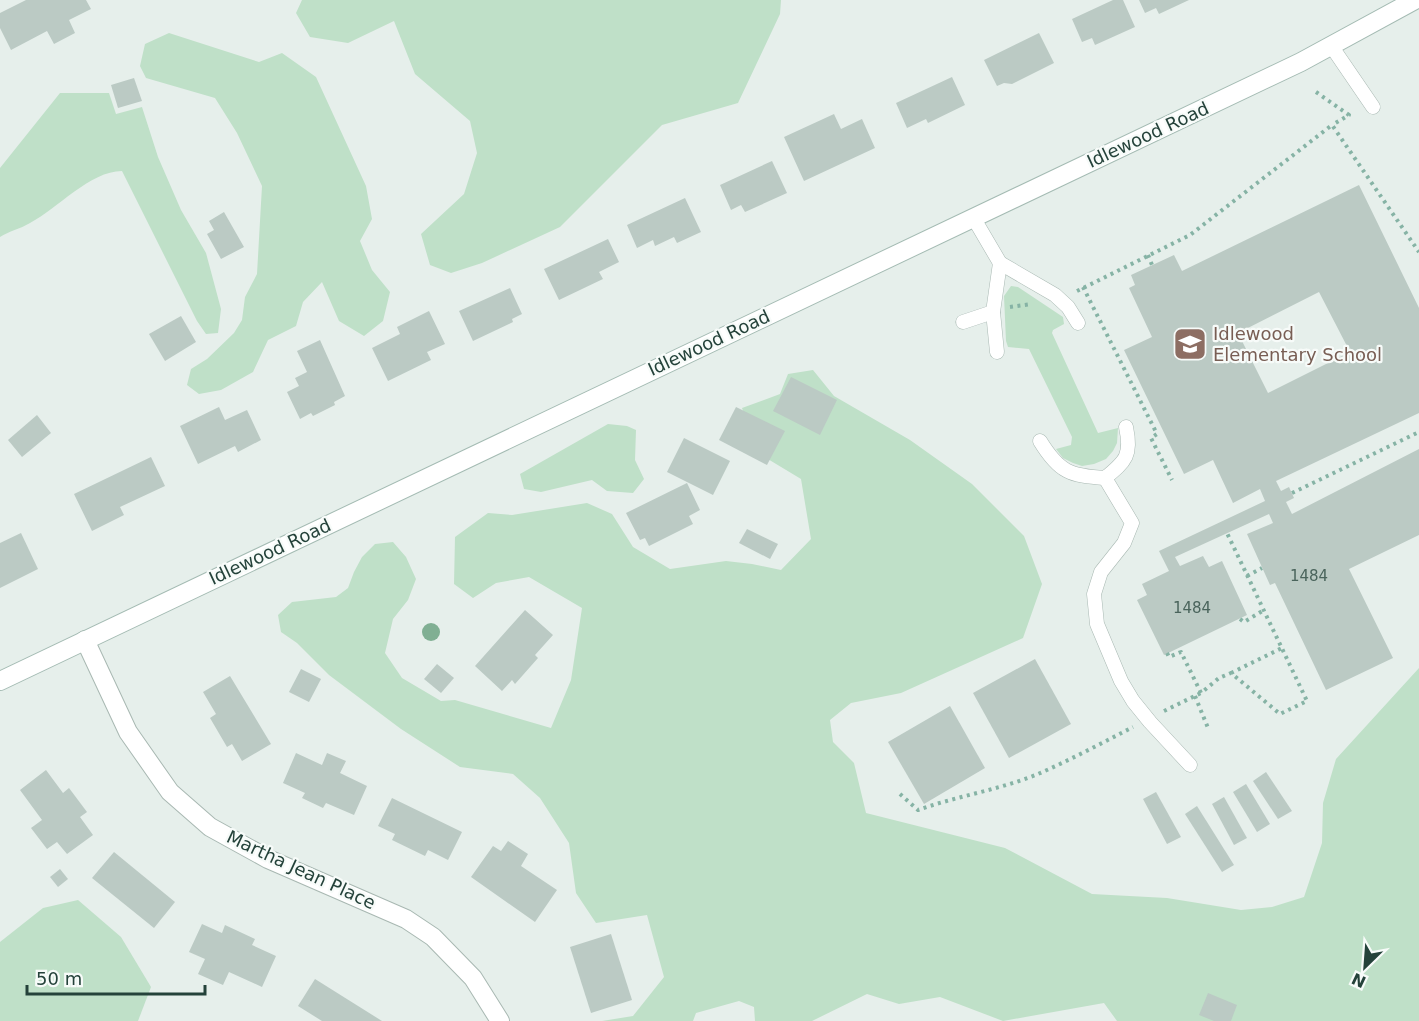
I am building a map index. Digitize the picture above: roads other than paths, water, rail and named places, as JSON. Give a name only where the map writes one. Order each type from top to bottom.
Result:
[{"type":"street","name":"Idlewood Road","points":[[0,681],[1332,47],[1415,0]]},
{"type":"street","name":"Martha Jean Place","points":[[85,640],[128,732],[170,792],[210,827],[268,859],[406,919],[433,937],[473,978],[500,1021]]},
{"type":"lane","points":[[1332,47],[1373,107]]},
{"type":"lane","points":[[973,217],[1000,263],[1055,295],[1068,307],[1078,323]]},
{"type":"lane","points":[[997,352],[1000,263]]},
{"type":"lane","points":[[963,322],[999,310]]},
{"type":"lane","points":[[1040,441],[1050,457],[1067,472],[1086,477],[1105,478],[1124,462],[1130,443],[1126,427]]},
{"type":"lane","points":[[1105,478],[1132,523],[1124,543],[1101,572],[1094,594],[1097,624],[1121,681],[1148,720],[1190,765]]},
{"type":"place","name":"Idlewood Elementary School","points":[[1190,344]]}]
